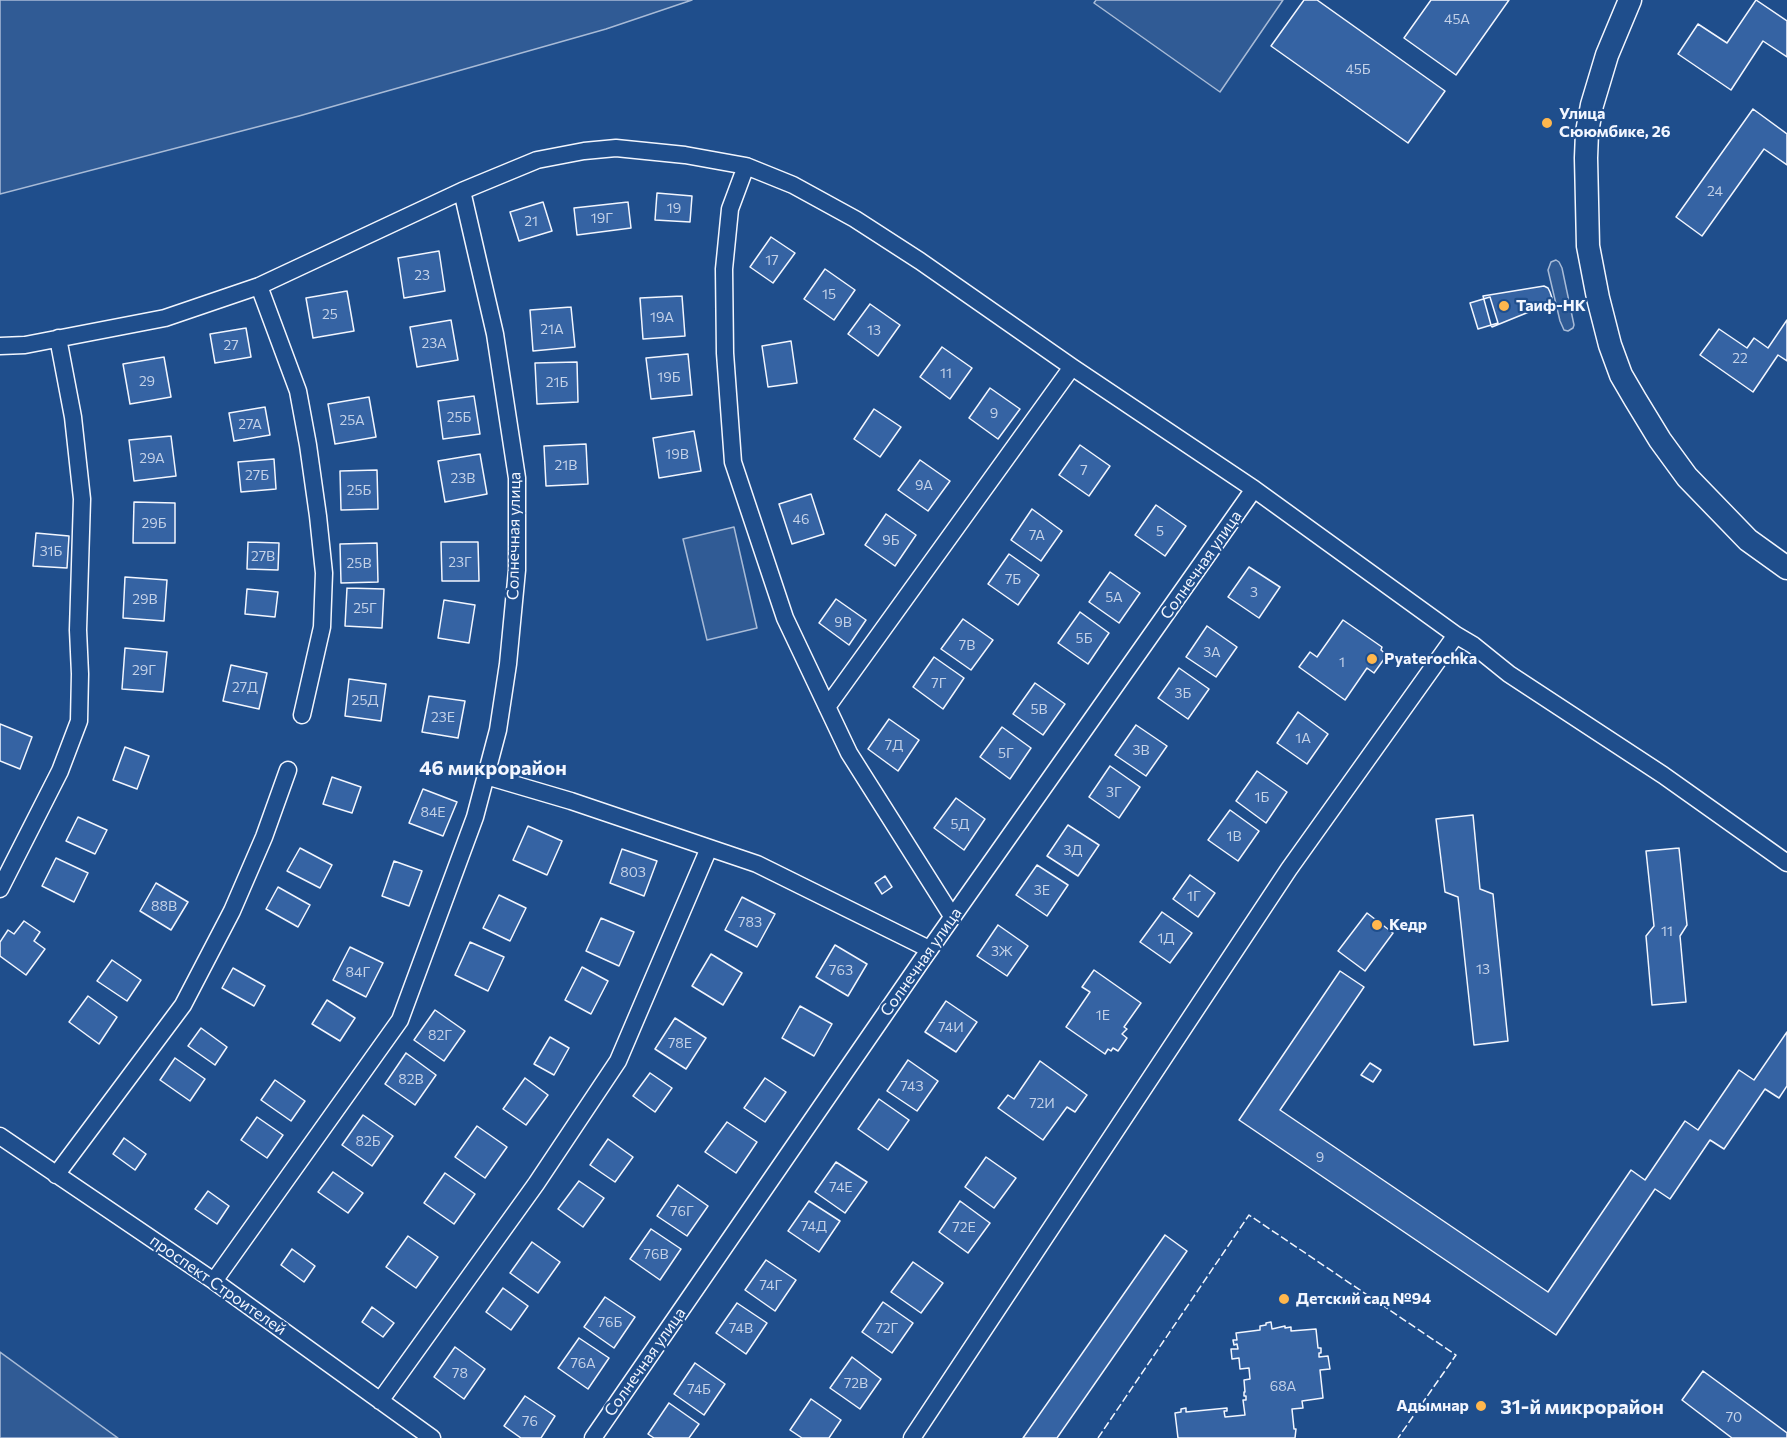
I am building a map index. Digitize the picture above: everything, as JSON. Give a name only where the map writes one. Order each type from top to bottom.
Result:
[{"type":"street","points":[[1630,0],[1607,55],[1592,105],[1587,132],[1588,246],[1610,345],[1621,375],[1635,399],[1660,440],[1687,477],[1748,540],[1787,568]]},
{"type":"street","points":[[0,346],[25,345],[165,318],[259,286],[462,191],[537,160],[584,151],[616,148],[685,155],[746,166],[793,185],[855,219],[920,261],[1072,367],[1254,489],[1473,645],[1509,674],[1663,776],[1787,863]]},
{"type":"street","points":[[746,166],[730,209],[724,269],[725,353],[733,462],[785,618],[849,753],[952,916]]},
{"type":"street","name":"Солнечная улица","points":[[214,1281],[400,1020],[475,817],[498,730],[508,664],[516,570],[517,478],[495,334],[462,191]]},
{"type":"street","points":[[259,286],[298,391],[320,528],[324,573],[322,627],[302,715]]},
{"type":"street","points":[[0,889],[60,771],[79,721],[78,630],[82,499],[73,417],[58,338]]},
{"type":"street","points":[[827,707],[1072,367]]},
{"type":"street","name":"Солнечная улица","points":[[593,1438],[929,949],[1254,489]]},
{"type":"street","points":[[912,1438],[1289,869],[1456,635]]},
{"type":"street","points":[[56,1175],[183,1005],[232,911],[264,837],[288,770]]},
{"type":"street","points":[[486,776],[571,801],[757,864],[929,949]]},
{"type":"street","points":[[380,1401],[537,1184],[618,1061],[709,848]]},
{"type":"street","name":"проспект Строителей","points":[[0,1136],[214,1281],[432,1438]]},
{"type":"shaded area","points":[[0,0],[692,0],[606,29],[299,116],[0,194]]},
{"type":"shaded area","points":[[1096,0],[1283,0],[1220,92],[1094,3]]},
{"type":"shaded area","points":[[1556,260],[1562,268],[1574,325],[1568,331],[1564,330],[1560,321],[1548,270],[1551,262]]},
{"type":"shaded area","points":[[734,527],[757,628],[707,640],[683,539]]},
{"type":"shaded area","points":[[0,1352],[118,1438],[0,1438]]},
{"type":"building","points":[[1304,0],[1317,0],[1445,91],[1408,143],[1271,46]]},
{"type":"building","points":[[1431,0],[1509,0],[1456,75],[1404,38]]},
{"type":"building","points":[[1756,0],[1787,21],[1787,57],[1763,41],[1731,90],[1678,54],[1698,24],[1727,43]]},
{"type":"building","points":[[1753,109],[1787,134],[1787,165],[1764,149],[1702,236],[1676,217]]},
{"type":"building","points":[[657,193],[692,196],[690,222],[655,220]]},
{"type":"building","points":[[543,202],[552,231],[519,241],[510,212]]},
{"type":"building","points":[[628,202],[631,228],[577,235],[574,208]]},
{"type":"building","points":[[771,237],[795,253],[773,283],[750,267]]},
{"type":"building","points":[[439,251],[445,291],[404,298],[398,258]]},
{"type":"building","points":[[825,269],[855,290],[834,320],[804,299]]},
{"type":"building","points":[[1544,286],[1550,292],[1551,303],[1492,327],[1483,296]]},
{"type":"building","points":[[347,291],[354,331],[313,338],[306,298]]},
{"type":"building","points":[[682,296],[685,336],[643,339],[640,298]]},
{"type":"building","points":[[1490,297],[1498,323],[1478,329],[1470,303]]},
{"type":"building","points":[[870,304],[900,325],[878,356],[848,334]]},
{"type":"building","points":[[571,307],[575,347],[533,351],[530,310]]},
{"type":"building","points":[[451,320],[458,360],[417,367],[410,327]]},
{"type":"building","points":[[1787,320],[1787,361],[1778,355],[1753,392],[1700,355],[1719,329],[1747,348],[1754,338],[1768,348]]},
{"type":"building","points":[[246,328],[251,357],[215,363],[210,334]]},
{"type":"building","points":[[791,341],[797,383],[768,387],[762,346]]},
{"type":"building","points":[[942,347],[972,368],[950,399],[920,377]]},
{"type":"building","points":[[688,354],[692,395],[651,399],[646,358]]},
{"type":"building","points":[[164,357],[171,397],[130,404],[123,364]]},
{"type":"building","points":[[577,362],[578,402],[537,404],[535,363]]},
{"type":"building","points":[[990,388],[1020,409],[998,439],[969,418]]},
{"type":"building","points":[[474,396],[480,434],[443,439],[438,401]]},
{"type":"building","points":[[369,397],[376,437],[335,444],[328,404]]},
{"type":"building","points":[[265,407],[270,435],[234,441],[229,413]]},
{"type":"building","points":[[874,409],[901,427],[880,457],[854,439]]},
{"type":"building","points":[[694,431],[701,471],[659,478],[653,438]]},
{"type":"building","points":[[171,436],[176,476],[134,481],[129,440]]},
{"type":"building","points":[[586,444],[588,484],[546,486],[544,446]]},
{"type":"building","points":[[1080,445],[1110,466],[1089,496],[1059,475]]},
{"type":"building","points":[[480,454],[487,494],[445,502],[438,461]]},
{"type":"building","points":[[274,459],[276,489],[241,492],[238,462]]},
{"type":"building","points":[[920,460],[950,481],[928,511],[898,490]]},
{"type":"building","points":[[377,470],[378,509],[341,510],[340,471]]},
{"type":"building","points":[[811,494],[824,534],[792,544],[779,504]]},
{"type":"building","points":[[134,502],[175,503],[175,543],[133,543]]},
{"type":"building","points":[[1156,505],[1186,526],[1165,556],[1135,535]]},
{"type":"building","points":[[1032,509],[1062,531],[1041,561],[1011,540]]},
{"type":"building","points":[[886,514],[916,535],[895,566],[865,545]]},
{"type":"building","points":[[36,533],[69,536],[67,568],[33,566]]},
{"type":"building","points":[[248,542],[279,543],[278,570],[247,569]]},
{"type":"building","points":[[441,542],[478,542],[479,581],[442,581]]},
{"type":"building","points":[[377,543],[378,582],[341,583],[340,544]]},
{"type":"building","points":[[1009,554],[1039,575],[1018,605],[988,584]]},
{"type":"building","points":[[1249,567],[1280,587],[1259,618],[1228,597]]},
{"type":"building","points":[[1110,572],[1140,593],[1119,623],[1089,602]]},
{"type":"building","points":[[125,577],[167,580],[164,621],[123,618]]},
{"type":"building","points":[[347,588],[384,589],[382,628],[345,626]]},
{"type":"building","points":[[247,589],[278,592],[275,617],[245,614]]},
{"type":"building","points":[[836,599],[866,620],[849,645],[819,623]]},
{"type":"building","points":[[444,600],[475,605],[469,643],[438,638]]},
{"type":"building","points":[[1080,612],[1109,633],[1088,664],[1058,643]]},
{"type":"building","points":[[963,619],[993,640],[971,670],[941,649]]},
{"type":"building","points":[[1343,620],[1382,647],[1381,650],[1387,655],[1374,673],[1367,668],[1345,700],[1299,667],[1310,652],[1317,657]]},
{"type":"building","points":[[1207,626],[1237,647],[1216,677],[1186,657]]},
{"type":"building","points":[[125,648],[167,652],[163,692],[122,689]]},
{"type":"building","points":[[934,657],[964,678],[943,709],[913,687]]},
{"type":"building","points":[[231,665],[267,673],[259,709],[223,701]]},
{"type":"building","points":[[1179,668],[1209,689],[1188,719],[1158,698]]},
{"type":"building","points":[[349,679],[386,684],[381,721],[345,716]]},
{"type":"building","points":[[1035,683],[1065,704],[1043,735],[1013,714]]},
{"type":"building","points":[[429,696],[465,701],[458,738],[422,732]]},
{"type":"building","points":[[1298,712],[1328,734],[1307,764],[1277,743]]},
{"type":"building","points":[[889,719],[919,740],[898,771],[868,749]]},
{"type":"building","points":[[0,724],[32,737],[20,769],[0,761]]},
{"type":"building","points":[[1136,725],[1167,746],[1146,776],[1115,755]]},
{"type":"building","points":[[1002,727],[1031,748],[1010,779],[980,757]]},
{"type":"building","points":[[125,747],[149,756],[137,789],[113,780]]},
{"type":"building","points":[[1110,766],[1140,787],[1119,818],[1089,797]]},
{"type":"building","points":[[1257,771],[1287,792],[1266,823],[1236,801]]},
{"type":"building","points":[[332,777],[361,787],[352,813],[323,804]]},
{"type":"building","points":[[423,789],[457,802],[443,836],[409,823]]},
{"type":"building","points":[[956,798],[985,819],[964,850],[934,828]]},
{"type":"building","points":[[1230,810],[1259,831],[1238,861],[1208,840]]},
{"type":"building","points":[[1473,815],[1480,889],[1493,894],[1508,1041],[1474,1045],[1458,897],[1445,892],[1436,819]]},
{"type":"building","points":[[78,817],[107,830],[95,854],[66,841]]},
{"type":"building","points":[[1068,825],[1099,845],[1078,876],[1047,856]]},
{"type":"building","points":[[528,826],[562,841],[547,875],[513,860]]},
{"type":"building","points":[[300,848],[332,865],[320,888],[287,871]]},
{"type":"building","points":[[1679,848],[1687,925],[1680,936],[1686,1002],[1652,1005],[1646,936],[1654,926],[1646,851]]},
{"type":"building","points":[[622,849],[657,861],[644,896],[610,883]]},
{"type":"building","points":[[56,858],[88,873],[74,902],[42,886]]},
{"type":"building","points":[[394,861],[422,871],[409,906],[382,896]]},
{"type":"building","points":[[1037,865],[1068,885],[1047,916],[1016,895]]},
{"type":"building","points":[[1190,875],[1215,893],[1198,917],[1173,899]]},
{"type":"building","points":[[885,876],[892,887],[882,894],[875,883]]},
{"type":"building","points":[[156,883],[188,902],[171,930],[140,911]]},
{"type":"building","points":[[278,887],[310,905],[298,927],[266,909]]},
{"type":"building","points":[[499,895],[526,908],[510,941],[483,928]]},
{"type":"building","points":[[742,897],[775,914],[757,947],[725,930]]},
{"type":"building","points":[[1162,912],[1192,933],[1170,963],[1140,942]]},
{"type":"building","points":[[1367,913],[1393,933],[1365,971],[1338,951]]},
{"type":"building","points":[[601,918],[634,932],[619,966],[586,951]]},
{"type":"building","points":[[24,921],[40,932],[34,941],[45,949],[26,975],[0,956],[0,942],[8,930],[14,934]]},
{"type":"building","points":[[998,925],[1028,946],[1007,976],[977,956]]},
{"type":"building","points":[[470,942],[504,957],[488,991],[455,975]]},
{"type":"building","points":[[835,945],[867,964],[848,996],[816,977]]},
{"type":"building","points":[[350,947],[383,963],[366,997],[333,980]]},
{"type":"building","points":[[711,954],[742,973],[723,1005],[692,986]]},
{"type":"building","points":[[112,960],[141,980],[127,1001],[97,981]]},
{"type":"building","points":[[582,967],[608,981],[591,1014],[565,1000]]},
{"type":"building","points":[[233,968],[265,986],[254,1006],[222,988]]},
{"type":"building","points":[[1094,970],[1141,1003],[1124,1027],[1127,1029],[1122,1034],[1127,1038],[1118,1051],[1113,1048],[1111,1051],[1108,1049],[1105,1054],[1066,1027],[1090,992],[1082,987]]},
{"type":"building","points":[[1340,971],[1364,987],[1280,1110],[1548,1292],[1631,1170],[1645,1180],[1685,1121],[1698,1130],[1739,1070],[1754,1080],[1787,1032],[1787,1086],[1779,1098],[1765,1089],[1724,1149],[1710,1140],[1670,1199],[1655,1189],[1556,1335],[1239,1120]]},
{"type":"building","points":[[88,996],[117,1017],[99,1044],[69,1022]]},
{"type":"building","points":[[327,1000],[355,1018],[340,1041],[312,1024]]},
{"type":"building","points":[[946,1001],[977,1022],[956,1052],[925,1032]]},
{"type":"building","points":[[800,1006],[832,1024],[814,1056],[782,1038]]},
{"type":"building","points":[[435,1010],[465,1031],[444,1061],[414,1040]]},
{"type":"building","points":[[675,1018],[706,1038],[686,1069],[655,1049]]},
{"type":"building","points":[[201,1028],[227,1047],[215,1065],[188,1046]]},
{"type":"building","points":[[550,1037],[569,1048],[554,1075],[534,1064]]},
{"type":"building","points":[[406,1053],[436,1075],[415,1105],[385,1084]]},
{"type":"building","points":[[175,1058],[205,1079],[190,1101],[160,1080]]},
{"type":"building","points":[[908,1060],[938,1081],[917,1111],[887,1091]]},
{"type":"building","points":[[1040,1061],[1087,1095],[1075,1112],[1067,1107],[1043,1140],[998,1108],[1008,1095],[1014,1099]]},
{"type":"building","points":[[1370,1063],[1381,1070],[1373,1082],[1361,1075]]},
{"type":"building","points":[[650,1073],[672,1088],[655,1112],[633,1096]]},
{"type":"building","points":[[525,1078],[548,1095],[526,1125],[503,1109]]},
{"type":"building","points":[[765,1078],[786,1092],[765,1122],[744,1108]]},
{"type":"building","points":[[275,1080],[305,1101],[291,1121],[261,1100]]},
{"type":"building","points":[[879,1099],[909,1120],[888,1150],[858,1129]]},
{"type":"building","points":[[363,1115],[393,1136],[372,1166],[342,1145]]},
{"type":"building","points":[[257,1117],[283,1135],[267,1158],[241,1140]]},
{"type":"building","points":[[727,1122],[757,1142],[736,1173],[705,1152]]},
{"type":"building","points":[[477,1126],[507,1147],[485,1178],[455,1157]]},
{"type":"building","points":[[124,1138],[146,1154],[135,1170],[113,1154]]},
{"type":"building","points":[[608,1139],[633,1157],[615,1182],[590,1165]]},
{"type":"building","points":[[986,1157],[1016,1178],[994,1208],[965,1187]]},
{"type":"building","points":[[836,1162],[867,1182],[845,1213],[815,1192]]},
{"type":"building","points":[[333,1172],[363,1193],[348,1213],[318,1192]]},
{"type":"building","points":[[445,1173],[475,1194],[454,1224],[424,1203]]},
{"type":"building","points":[[579,1181],[604,1198],[583,1227],[558,1209]]},
{"type":"building","points":[[678,1185],[708,1206],[687,1236],[657,1216]]},
{"type":"building","points":[[208,1191],[229,1206],[217,1224],[195,1209]]},
{"type":"building","points":[[809,1201],[840,1221],[819,1252],[788,1231]]},
{"type":"building","points":[[960,1201],[990,1223],[968,1253],[939,1232]]},
{"type":"building","points":[[651,1229],[681,1249],[660,1280],[630,1259]]},
{"type":"building","points":[[1165,1235],[1187,1251],[1057,1438],[1023,1438]]},
{"type":"building","points":[[408,1236],[438,1257],[416,1288],[386,1267]]},
{"type":"building","points":[[532,1242],[560,1262],[538,1293],[510,1273]]},
{"type":"building","points":[[292,1249],[315,1266],[304,1282],[281,1265]]},
{"type":"building","points":[[766,1260],[796,1280],[775,1311],[745,1290]]},
{"type":"building","points":[[913,1262],[943,1283],[921,1313],[891,1292]]},
{"type":"building","points":[[503,1288],[528,1306],[511,1330],[486,1312]]},
{"type":"building","points":[[605,1297],[635,1317],[614,1348],[584,1327]]},
{"type":"building","points":[[883,1302],[913,1323],[892,1353],[862,1332]]},
{"type":"building","points":[[737,1303],[767,1323],[746,1354],[716,1333]]},
{"type":"building","points":[[372,1307],[394,1323],[383,1337],[362,1322]]},
{"type":"building","points":[[1271,1322],[1272,1329],[1285,1326],[1285,1328],[1291,1327],[1291,1331],[1316,1329],[1318,1348],[1321,1348],[1319,1357],[1328,1356],[1330,1369],[1320,1370],[1323,1398],[1302,1401],[1303,1408],[1292,1409],[1294,1429],[1296,1429],[1295,1438],[1178,1438],[1175,1413],[1181,1412],[1181,1409],[1186,1408],[1186,1412],[1227,1408],[1227,1411],[1224,1411],[1225,1417],[1245,1415],[1244,1380],[1250,1379],[1249,1368],[1240,1369],[1239,1358],[1232,1359],[1231,1349],[1238,1349],[1233,1340],[1237,1340],[1236,1333],[1260,1330],[1260,1326]]},
{"type":"building","points":[[579,1338],[609,1358],[588,1389],[558,1368]]},
{"type":"building","points":[[455,1347],[485,1369],[464,1399],[434,1377]]},
{"type":"building","points":[[852,1357],[881,1379],[860,1409],[830,1388]]},
{"type":"building","points":[[695,1363],[725,1384],[704,1415],[674,1394]]},
{"type":"building","points":[[1703,1371],[1787,1433],[1787,1438],[1732,1438],[1682,1400]]},
{"type":"building","points":[[525,1396],[555,1416],[541,1438],[521,1438],[504,1426]]},
{"type":"building","points":[[811,1399],[841,1420],[829,1438],[802,1438],[790,1430]]},
{"type":"building","points":[[669,1403],[699,1424],[689,1438],[654,1438],[648,1434]]},
{"type":"fence","points":[[1098,1438],[1249,1215],[1456,1355],[1398,1438]]},
{"type":"place","name":"Улица Сююмбике, 26","points":[[1547,123]]},
{"type":"place","name":"Таиф-НК","points":[[1504,306]]},
{"type":"place","name":"Pyaterochka","points":[[1372,659]]},
{"type":"place","name":"Кедр","points":[[1377,925]]},
{"type":"place","name":"Детский сад №94","points":[[1284,1299]]},
{"type":"place","name":"Адымнар","points":[[1481,1406]]},
{"type":"district","name":"46 микрорайон","points":[[493,768]]},
{"type":"district","name":"31-й микрорайон","points":[[1582,1407]]}]
